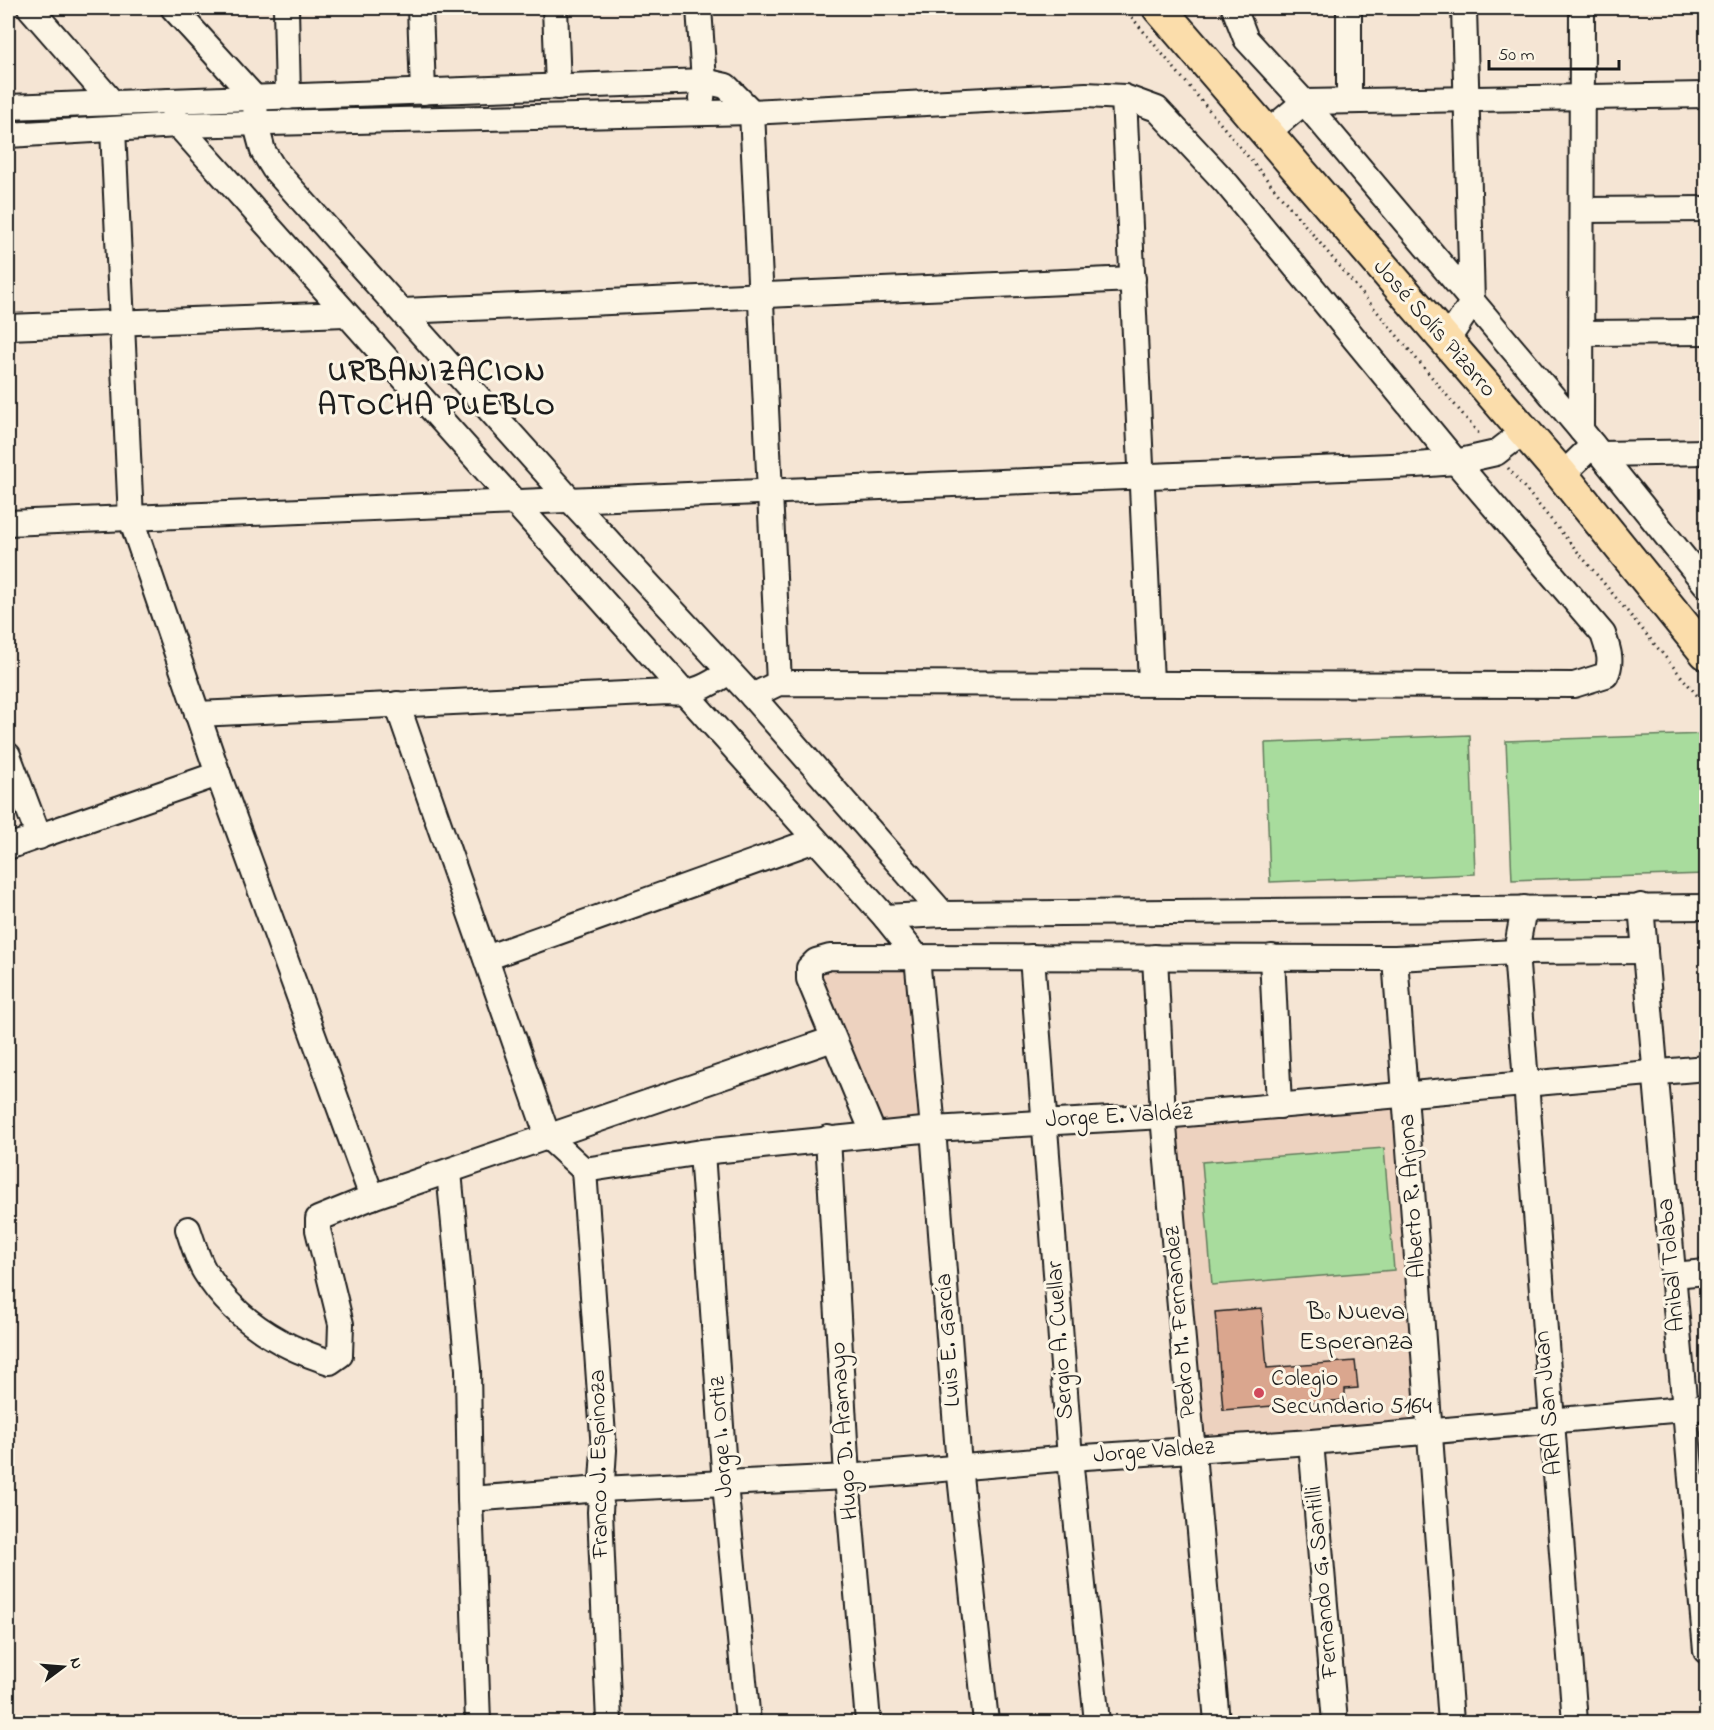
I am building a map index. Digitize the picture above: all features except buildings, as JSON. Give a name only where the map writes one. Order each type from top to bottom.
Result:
[{"type":"main road","name":"José Solís Pizarro","points":[[1159,8],[1562,475],[1707,653]]},
{"type":"street","points":[[30,8],[112,102]]},
{"type":"street","points":[[173,8],[255,98],[256,125],[263,151],[274,169]]},
{"type":"street","points":[[286,8],[288,97]]},
{"type":"street","points":[[420,8],[423,92]]},
{"type":"street","points":[[555,8],[558,87]]},
{"type":"street","points":[[699,8],[704,81],[700,114]]},
{"type":"street","points":[[1234,8],[1246,39],[1304,102],[1702,576]]},
{"type":"street","points":[[1348,101],[1349,8]]},
{"type":"street","points":[[1446,342],[1472,303],[1464,8]]},
{"type":"street","points":[[1562,475],[1592,443],[1582,333],[1582,8]]},
{"type":"street","points":[[8,107],[704,81],[726,86],[752,112],[780,683]]},
{"type":"street","points":[[1266,134],[1304,102],[1707,94]]},
{"type":"street","points":[[8,135],[178,125],[700,114],[1086,95],[1124,97],[1157,109],[1227,184],[1456,462],[1603,634],[1609,649],[1610,666],[1606,675],[1574,685],[1150,682],[780,683],[752,696]]},
{"type":"street","points":[[1124,97],[1150,682]]},
{"type":"street","points":[[170,101],[178,125],[885,917],[917,957]]},
{"type":"street","points":[[217,125],[242,139],[274,169],[572,502],[752,696],[943,914]]},
{"type":"street","points":[[113,129],[131,519],[218,774],[372,1197]]},
{"type":"street","points":[[1582,210],[1707,209]]},
{"type":"street","points":[[403,311],[1132,279]]},
{"type":"street","points":[[8,327],[345,314]]},
{"type":"street","points":[[1582,333],[1707,332]]},
{"type":"street","points":[[8,523],[572,502],[1456,462],[1496,453],[1523,432]]},
{"type":"street","points":[[1592,443],[1707,452]]},
{"type":"street","points":[[197,714],[397,704],[685,694],[705,688],[729,672]]},
{"type":"street","points":[[397,704],[548,1137],[584,1170]]},
{"type":"street","points":[[8,755],[39,837]]},
{"type":"street","points":[[8,847],[218,774]]},
{"type":"street","points":[[486,958],[815,840]]},
{"type":"street","name":"Anibal Tolaba","points":[[1641,906],[1673,1275],[1695,1408],[1707,1651]]},
{"type":"street","points":[[885,917],[943,914],[1707,907]]},
{"type":"street","name":"ARA San Juan","points":[[1524,908],[1516,952],[1524,1084],[1575,1722]]},
{"type":"street","points":[[874,1135],[809,979],[809,968],[816,961],[830,957],[1395,958],[1516,952],[1645,951]]},
{"type":"street","name":"Luis E. García","points":[[917,957],[933,1129],[959,1466],[986,1722]]},
{"type":"street","name":"Sergio A. Cuellar","points":[[1032,957],[1070,1458],[1097,1722]]},
{"type":"street","name":"Pedro M. Fernandez","points":[[1155,957],[1163,1116],[1217,1722]]},
{"type":"street","points":[[1272,957],[1279,1106]]},
{"type":"street","name":"Alberto R. Arjona","points":[[1395,958],[1451,1722]]},
{"type":"street","points":[[188,1229],[204,1271],[237,1314],[271,1338],[330,1362],[340,1356],[341,1324],[318,1230],[318,1219],[372,1197],[833,1039]]},
{"type":"street","name":"Jorge E. Valdéz","points":[[584,1170],[702,1152],[828,1138],[1046,1121],[1163,1116],[1707,1068]]},
{"type":"street","name":"Hugo D. Aramayo","points":[[828,1138],[847,1477],[868,1722]]},
{"type":"street","name":"Jorge I. Ortiz","points":[[702,1152],[725,1484],[748,1722]]},
{"type":"street","name":"Franco J. Espinoza","points":[[584,1170],[604,1450],[600,1512],[609,1722]]},
{"type":"street","points":[[449,1172],[468,1370],[478,1722]]},
{"type":"street","points":[[1673,1275],[1707,1272]]},
{"type":"street","name":"Jorge Valdez","points":[[470,1499],[601,1489],[847,1477],[959,1466],[1311,1442],[1695,1408]]},
{"type":"street","name":"Fernando G. Santilli","points":[[1311,1442],[1335,1722]]},
{"type":"path","points":[[1124,8],[1707,706]]},
{"type":"shaded area","points":[[916,958],[932,1128],[874,1134],[811,968]]},
{"type":"shaded area","points":[[1405,1096],[1426,1429],[1194,1447],[1165,1117]]},
{"type":"green space","points":[[1706,734],[1706,874],[1512,880],[1506,741]]},
{"type":"green space","points":[[1470,735],[1475,874],[1270,882],[1265,743]]},
{"type":"green space","points":[[1384,1148],[1394,1270],[1212,1285],[1202,1162]]},
{"type":"place","name":"Colegio Secundario 5164","points":[[1259,1393]]},
{"type":"district","name":"URBANIZACION ATOCHA PUEBLO","points":[[437,390]]},
{"type":"district","name":"Bº Nueva Esperanza","points":[[1356,1328]]}]
